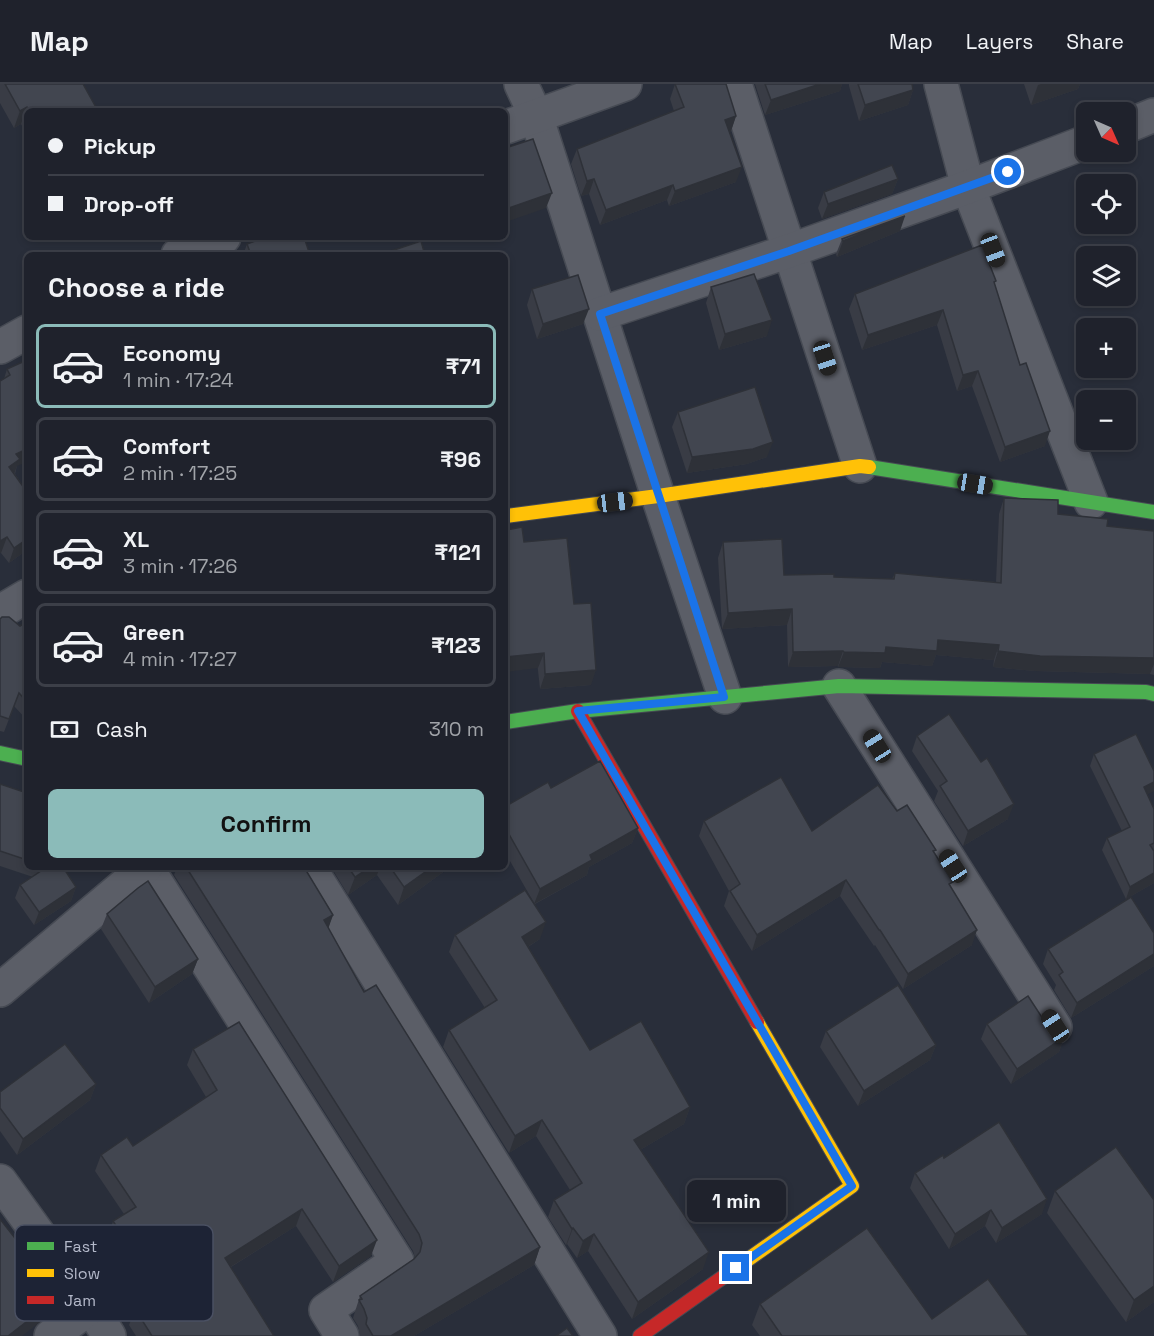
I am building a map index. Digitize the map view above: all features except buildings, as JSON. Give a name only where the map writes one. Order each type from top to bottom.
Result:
[{"type":"street","points":[[521,84],[536,116],[724,697]]},
{"type":"street","points":[[508,127],[625,84]]},
{"type":"street","points":[[735,84],[860,466]]},
{"type":"street","points":[[941,84],[968,187],[1091,502]]},
{"type":"street","points":[[1136,122],[1154,115]]},
{"type":"street","points":[[600,314],[789,251],[1076,146]]},
{"type":"street","points":[[185,252],[216,240]]},
{"type":"street","points":[[0,347],[24,334]]},
{"type":"street","points":[[508,516],[860,466],[1154,512]]},
{"type":"street","points":[[0,612],[24,598]]},
{"type":"street","points":[[839,686],[1055,1026]]},
{"type":"street","points":[[508,722],[578,711],[839,686],[1151,697]]},
{"type":"street","points":[[578,711],[852,1186],[640,1336]]},
{"type":"street","points":[[0,753],[24,758]]},
{"type":"street","points":[[0,990],[142,870]]},
{"type":"street","points":[[148,870],[397,1261],[326,1310],[342,1336]]},
{"type":"street","points":[[311,870],[600,1336]]},
{"type":"street","points":[[0,1181],[32,1225]]},
{"type":"street","points":[[51,1336],[72,1321]]},
{"type":"street","points":[[100,1321],[109,1336]]},
{"type":"traffic: fast","points":[[869,467],[1154,512]]},
{"type":"traffic: fast","points":[[508,722],[578,711],[839,686],[1154,694]]},
{"type":"traffic: fast","points":[[0,753],[24,758]]},
{"type":"traffic: slow","points":[[508,516],[860,466],[869,467]]},
{"type":"traffic: slow","points":[[726,1275],[852,1186],[757,1022]]},
{"type":"traffic: jam","points":[[578,711],[757,1022]]},
{"type":"traffic: jam","points":[[640,1336],[726,1275]]},
{"type":"route","points":[[736,1268],[852,1186],[578,711],[724,697],[600,314],[789,251],[1008,172]]}]
